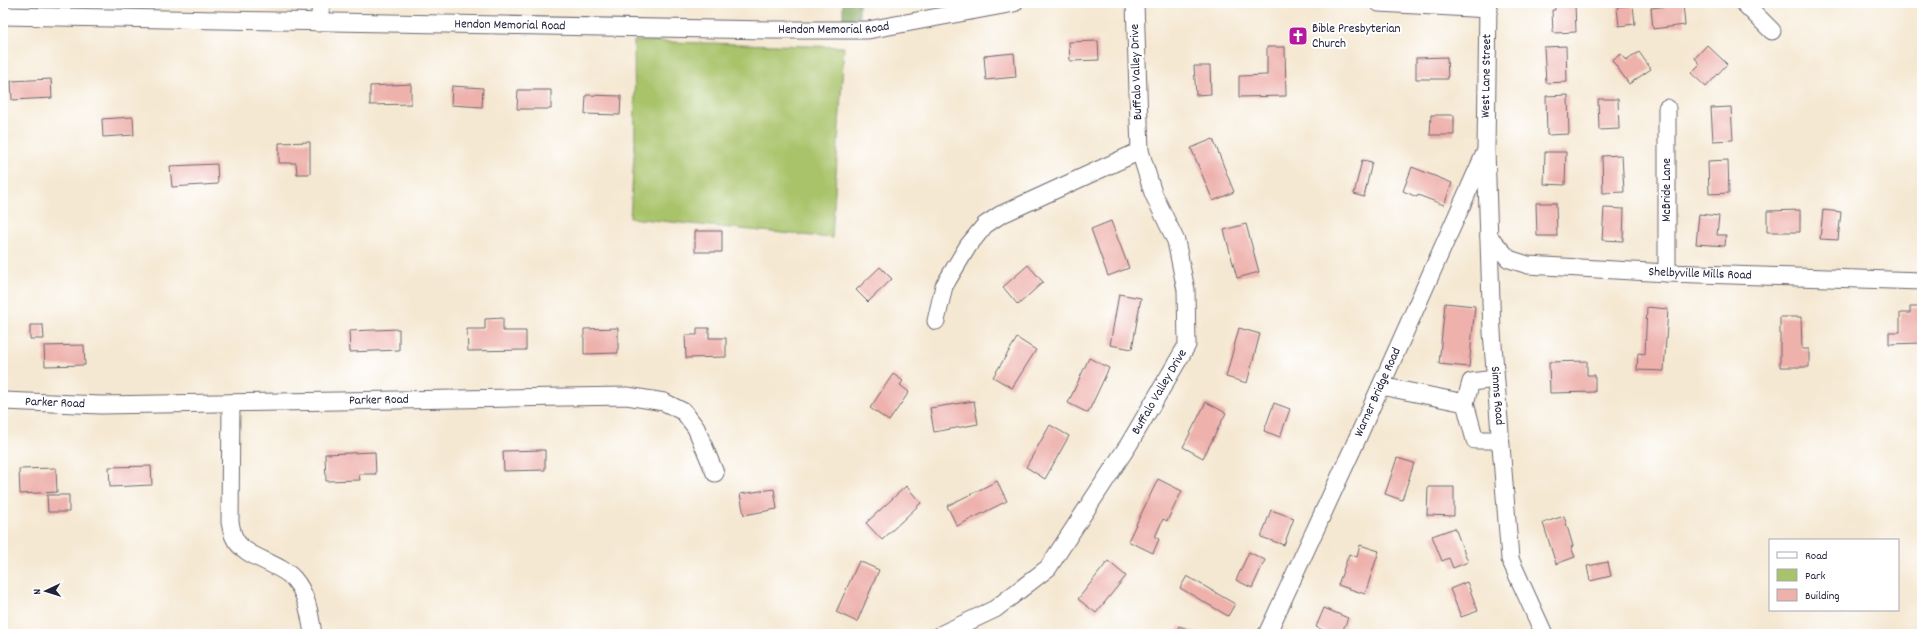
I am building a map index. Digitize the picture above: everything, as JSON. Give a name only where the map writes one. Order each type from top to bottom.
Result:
[{"type":"street","points":[[319,22],[321,3]]},
{"type":"street","name":"Hendon Memorial Road","points":[[3,16],[770,30],[868,30],[1014,3]]},
{"type":"street","name":"Buffalo Valley Drive","points":[[942,634],[995,609],[1048,568],[1129,444],[1187,345],[1186,290],[1176,241],[1154,193],[1140,151],[1135,3]]},
{"type":"street","points":[[1379,3],[1488,6]]},
{"type":"street","points":[[1744,3],[1772,31]]},
{"type":"street","name":"West Lane Street","points":[[1486,150],[1488,6]]},
{"type":"street","name":"McBride Lane","points":[[1666,273],[1667,108]]},
{"type":"street","name":"Simms Road","points":[[1486,150],[1492,332],[1510,559],[1544,634]]},
{"type":"street","name":"Warner Bridge Road","points":[[1267,634],[1381,386],[1486,150]]},
{"type":"street","points":[[936,321],[944,286],[968,246],[985,225],[1000,215],[1140,151]]},
{"type":"street","name":"Shelbyville Mills Road","points":[[1489,237],[1509,260],[1528,265],[1666,273],[1922,281]]},
{"type":"street","points":[[1495,379],[1471,382],[1465,403],[1475,440],[1500,440]]},
{"type":"street","points":[[1381,386],[1465,403]]},
{"type":"street","name":"Parker Road","points":[[3,402],[101,405],[627,396],[664,402],[684,412],[696,428],[714,473]]},
{"type":"street","points":[[231,403],[230,522],[234,538],[240,547],[284,571],[294,580],[303,593],[310,613],[313,634]]},
{"type":"green space","points":[[843,3],[859,3],[859,17],[843,19]]},
{"type":"green space","points":[[634,41],[844,47],[832,238],[630,218],[635,142]]},
{"type":"building","points":[[1555,3],[1575,3],[1576,32],[1553,33],[1552,10],[1555,10]]},
{"type":"building","points":[[1683,4],[1685,25],[1653,29],[1651,8]]},
{"type":"building","points":[[1633,5],[1635,24],[1619,26],[1617,7]]},
{"type":"building","points":[[1098,41],[1099,60],[1070,61],[1069,42]]},
{"type":"building","points":[[1707,45],[1727,64],[1706,87],[1691,73],[1700,64],[1695,58]]},
{"type":"building","points":[[1566,46],[1567,82],[1546,83],[1544,47]]},
{"type":"building","points":[[1267,47],[1285,47],[1286,96],[1239,97],[1239,76],[1267,75]]},
{"type":"building","points":[[1639,52],[1651,69],[1629,84],[1612,60],[1621,54],[1626,61]]},
{"type":"building","points":[[1014,53],[1016,77],[986,80],[984,56]]},
{"type":"building","points":[[1447,57],[1448,79],[1416,79],[1416,58]]},
{"type":"building","points":[[1194,66],[1210,66],[1211,94],[1196,95]]},
{"type":"building","points":[[51,79],[52,98],[12,100],[11,81]]},
{"type":"building","points":[[411,84],[411,104],[370,105],[370,86]]},
{"type":"building","points":[[452,86],[483,88],[482,107],[451,105]]},
{"type":"building","points":[[518,90],[551,90],[551,109],[517,109]]},
{"type":"building","points":[[586,95],[621,96],[620,115],[585,114]]},
{"type":"building","points":[[1568,95],[1569,134],[1547,135],[1546,96]]},
{"type":"building","points":[[1598,99],[1618,99],[1619,129],[1599,130]]},
{"type":"building","points":[[1731,107],[1733,140],[1713,141],[1711,108]]},
{"type":"building","points":[[1431,115],[1454,115],[1454,135],[1430,135]]},
{"type":"building","points":[[133,117],[134,135],[103,137],[102,119]]},
{"type":"building","points":[[1213,139],[1234,192],[1213,201],[1191,148]]},
{"type":"building","points":[[310,142],[310,174],[297,174],[296,163],[279,163],[279,143]]},
{"type":"building","points":[[1545,152],[1566,152],[1565,185],[1544,184]]},
{"type":"building","points":[[1622,155],[1624,192],[1603,193],[1602,156]]},
{"type":"building","points":[[1362,160],[1372,162],[1364,197],[1354,194]]},
{"type":"building","points":[[1728,160],[1729,193],[1709,194],[1708,161]]},
{"type":"building","points":[[217,164],[218,184],[172,187],[170,166]]},
{"type":"building","points":[[1412,167],[1452,183],[1444,205],[1403,191]]},
{"type":"building","points":[[1536,203],[1556,203],[1557,236],[1537,236]]},
{"type":"building","points":[[1604,208],[1624,209],[1623,241],[1602,240]]},
{"type":"building","points":[[1800,210],[1800,232],[1767,232],[1767,211]]},
{"type":"building","points":[[1823,210],[1841,212],[1838,240],[1820,239]]},
{"type":"building","points":[[1699,214],[1719,216],[1717,235],[1726,235],[1725,246],[1696,244]]},
{"type":"building","points":[[1111,221],[1129,268],[1108,276],[1091,229]]},
{"type":"building","points":[[1246,224],[1259,272],[1237,278],[1224,230]]},
{"type":"building","points":[[695,231],[722,231],[722,252],[695,252]]},
{"type":"building","points":[[1028,265],[1043,282],[1018,305],[1003,287]]},
{"type":"building","points":[[880,267],[892,279],[868,302],[856,290]]},
{"type":"building","points":[[1119,294],[1141,298],[1132,349],[1110,345]]},
{"type":"building","points":[[1445,303],[1475,306],[1469,367],[1439,364]]},
{"type":"building","points":[[1647,307],[1668,309],[1664,371],[1637,370],[1638,353],[1645,354]]},
{"type":"building","points":[[1910,307],[1920,307],[1920,316],[1922,316],[1922,343],[1889,344],[1889,332],[1900,332],[1900,313],[1910,313]]},
{"type":"building","points":[[1780,317],[1801,317],[1802,349],[1809,349],[1809,367],[1780,367]]},
{"type":"building","points":[[503,318],[503,331],[526,331],[526,350],[468,351],[467,329],[485,329],[485,319]]},
{"type":"building","points":[[30,325],[43,325],[44,339],[30,339]]},
{"type":"building","points":[[618,328],[618,353],[584,354],[584,329]]},
{"type":"building","points":[[697,328],[709,328],[709,338],[726,338],[726,357],[686,358],[685,335],[697,335]]},
{"type":"building","points":[[1239,328],[1260,334],[1247,383],[1226,377]]},
{"type":"building","points":[[399,329],[399,350],[350,352],[349,331]]},
{"type":"building","points":[[1017,338],[1036,350],[1012,388],[993,377]]},
{"type":"building","points":[[84,345],[85,365],[45,366],[44,346]]},
{"type":"building","points":[[1089,358],[1109,368],[1088,413],[1068,403]]},
{"type":"building","points":[[1587,361],[1587,375],[1595,375],[1595,392],[1550,393],[1549,362]]},
{"type":"building","points":[[893,374],[903,381],[900,385],[909,392],[889,421],[870,408]]},
{"type":"building","points":[[974,401],[978,424],[934,432],[930,408]]},
{"type":"building","points":[[1206,402],[1226,413],[1203,458],[1183,447]]},
{"type":"building","points":[[1274,403],[1290,409],[1280,437],[1264,431]]},
{"type":"building","points":[[1050,425],[1069,436],[1045,479],[1026,467]]},
{"type":"building","points":[[545,450],[545,470],[504,471],[503,451]]},
{"type":"building","points":[[375,452],[376,474],[359,474],[360,480],[326,481],[325,454]]},
{"type":"building","points":[[1397,458],[1414,463],[1402,500],[1385,494]]},
{"type":"building","points":[[151,466],[152,485],[110,487],[109,467]]},
{"type":"building","points":[[56,468],[57,492],[20,494],[19,469]]},
{"type":"building","points":[[1158,479],[1182,491],[1167,521],[1163,519],[1155,537],[1159,539],[1153,553],[1128,541]]},
{"type":"building","points":[[997,481],[1007,501],[957,526],[947,506]]},
{"type":"building","points":[[906,486],[921,503],[882,540],[866,523]]},
{"type":"building","points":[[1428,487],[1454,487],[1454,516],[1427,515]]},
{"type":"building","points":[[774,489],[777,509],[744,515],[740,494]]},
{"type":"building","points":[[47,495],[69,495],[69,512],[48,512]]},
{"type":"building","points":[[1271,510],[1294,518],[1284,545],[1261,537]]},
{"type":"building","points":[[1564,516],[1573,546],[1571,547],[1575,557],[1556,564],[1543,523]]},
{"type":"building","points":[[1455,528],[1468,562],[1453,568],[1449,558],[1442,561],[1432,536]]},
{"type":"building","points":[[1360,545],[1379,551],[1365,594],[1338,585],[1349,554],[1357,557]]},
{"type":"building","points":[[1249,552],[1265,560],[1252,588],[1236,580]]},
{"type":"building","points":[[859,561],[879,570],[857,622],[836,612]]},
{"type":"building","points":[[1108,561],[1126,576],[1096,613],[1078,599]]},
{"type":"building","points":[[1608,562],[1611,576],[1590,581],[1587,566]]},
{"type":"building","points":[[1187,576],[1235,604],[1228,616],[1180,588]]},
{"type":"building","points":[[1467,582],[1478,611],[1461,617],[1450,589]]},
{"type":"building","points":[[1324,608],[1348,618],[1341,634],[1331,634],[1316,627]]},
{"type":"building","points":[[1179,626],[1200,634],[1176,634]]},
{"type":"place","name":"Bible Presbyterian Church","points":[[1298,36]]}]
